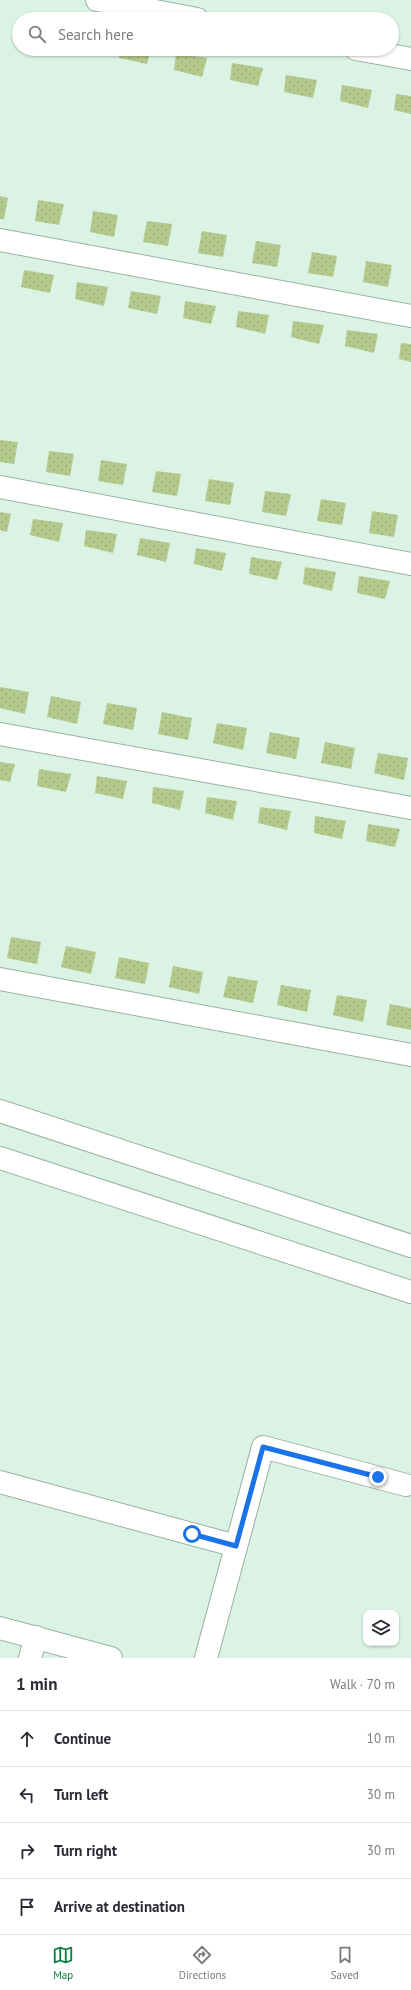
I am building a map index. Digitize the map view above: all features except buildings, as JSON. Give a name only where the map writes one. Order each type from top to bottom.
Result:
[{"type":"main road","points":[[97,0],[160,12]]},
{"type":"main road","points":[[394,56],[411,59]]},
{"type":"main road","points":[[0,240],[411,316]]},
{"type":"main road","points":[[0,487],[411,564]]},
{"type":"main road","points":[[0,734],[411,808]]},
{"type":"main road","points":[[0,979],[411,1055]]},
{"type":"main road","points":[[0,1111],[411,1246]]},
{"type":"main road","points":[[0,1158],[411,1292]]},
{"type":"main road","points":[[206,1658],[263,1447],[406,1484]]},
{"type":"main road","points":[[0,1482],[236,1546]]},
{"type":"main road","points":[[0,1628],[111,1658]]},
{"type":"main road","points":[[30,1658],[36,1637]]},
{"type":"green space","points":[[119,56],[149,56],[147,64],[119,58]]},
{"type":"green space","points":[[176,56],[207,58],[202,77],[174,70]]},
{"type":"green space","points":[[232,63],[263,68],[258,86],[230,80]]},
{"type":"green space","points":[[286,75],[317,80],[313,98],[284,92]]},
{"type":"green space","points":[[342,85],[372,90],[368,108],[340,101]]},
{"type":"green space","points":[[396,94],[411,96],[411,114],[394,110]]},
{"type":"green space","points":[[0,196],[8,198],[4,219],[0,219]]},
{"type":"green space","points":[[38,200],[64,204],[59,225],[35,221]]},
{"type":"green space","points":[[93,211],[118,215],[114,237],[90,232]]},
{"type":"green space","points":[[147,221],[172,224],[168,246],[143,242]]},
{"type":"green space","points":[[202,231],[227,235],[223,257],[198,253]]},
{"type":"green space","points":[[256,241],[281,245],[277,267],[252,263]]},
{"type":"green space","points":[[312,252],[337,256],[333,277],[308,273]]},
{"type":"green space","points":[[366,261],[392,265],[388,287],[363,282]]},
{"type":"green space","points":[[24,270],[54,275],[50,293],[21,287]]},
{"type":"green space","points":[[77,282],[108,287],[104,306],[75,299]]},
{"type":"green space","points":[[131,291],[161,296],[157,314],[128,308]]},
{"type":"green space","points":[[185,301],[216,306],[211,324],[183,318]]},
{"type":"green space","points":[[238,311],[269,315],[265,334],[236,327]]},
{"type":"green space","points":[[293,321],[324,325],[319,344],[291,337]]},
{"type":"green space","points":[[347,330],[378,334],[374,353],[345,346]]},
{"type":"green space","points":[[401,343],[411,344],[411,362],[399,359]]},
{"type":"green space","points":[[0,440],[18,442],[14,464],[0,462]]},
{"type":"green space","points":[[49,451],[74,454],[70,476],[46,472]]},
{"type":"green space","points":[[101,460],[127,464],[123,485],[98,481]]},
{"type":"green space","points":[[156,471],[181,474],[177,496],[152,492]]},
{"type":"green space","points":[[209,479],[234,483],[230,505],[205,501]]},
{"type":"green space","points":[[265,491],[291,494],[286,516],[262,512]]},
{"type":"green space","points":[[321,499],[346,503],[342,525],[317,521]]},
{"type":"green space","points":[[372,511],[398,515],[394,537],[369,533]]},
{"type":"green space","points":[[0,512],[11,514],[7,532],[0,530]]},
{"type":"green space","points":[[33,519],[63,523],[59,542],[30,535]]},
{"type":"green space","points":[[86,530],[117,534],[113,553],[84,546]]},
{"type":"green space","points":[[140,538],[170,543],[166,562],[137,555]]},
{"type":"green space","points":[[196,548],[226,553],[222,571],[194,564]]},
{"type":"green space","points":[[251,557],[282,562],[277,580],[249,574]]},
{"type":"green space","points":[[305,567],[336,572],[332,591],[303,584]]},
{"type":"green space","points":[[359,576],[390,581],[385,599],[357,593]]},
{"type":"green space","points":[[0,687],[29,692],[25,714],[0,708]]},
{"type":"green space","points":[[51,696],[81,702],[77,724],[47,717]]},
{"type":"green space","points":[[107,703],[137,708],[133,730],[103,724]]},
{"type":"green space","points":[[162,712],[192,718],[188,740],[158,734]]},
{"type":"green space","points":[[217,723],[247,728],[243,750],[213,743]]},
{"type":"green space","points":[[270,732],[300,738],[296,759],[266,753]]},
{"type":"green space","points":[[325,742],[355,748],[351,769],[321,763]]},
{"type":"green space","points":[[378,753],[408,758],[404,780],[374,773]]},
{"type":"green space","points":[[0,762],[15,764],[10,782],[0,780]]},
{"type":"green space","points":[[39,769],[71,774],[66,792],[37,786]]},
{"type":"green space","points":[[97,776],[127,781],[123,799],[95,793]]},
{"type":"green space","points":[[153,787],[184,791],[180,810],[152,803]]},
{"type":"green space","points":[[207,797],[237,801],[233,820],[205,813]]},
{"type":"green space","points":[[260,807],[291,811],[287,830],[258,823]]},
{"type":"green space","points":[[315,816],[346,821],[342,839],[314,833]]},
{"type":"green space","points":[[368,824],[400,829],[395,847],[366,841]]},
{"type":"green space","points":[[11,937],[41,942],[37,964],[7,958]]},
{"type":"green space","points":[[66,946],[96,952],[91,974],[61,967]]},
{"type":"green space","points":[[119,957],[149,963],[145,984],[115,978]]},
{"type":"green space","points":[[173,966],[203,972],[199,994],[169,987]]},
{"type":"green space","points":[[228,976],[258,981],[253,1003],[223,997]]},
{"type":"green space","points":[[281,985],[311,990],[307,1012],[277,1005]]},
{"type":"green space","points":[[337,995],[367,1000],[363,1022],[333,1015]]},
{"type":"green space","points":[[390,1004],[411,1008],[411,1030],[386,1025]]},
{"type":"route","points":[[192,1534],[236,1546],[263,1447],[378,1477]]}]
